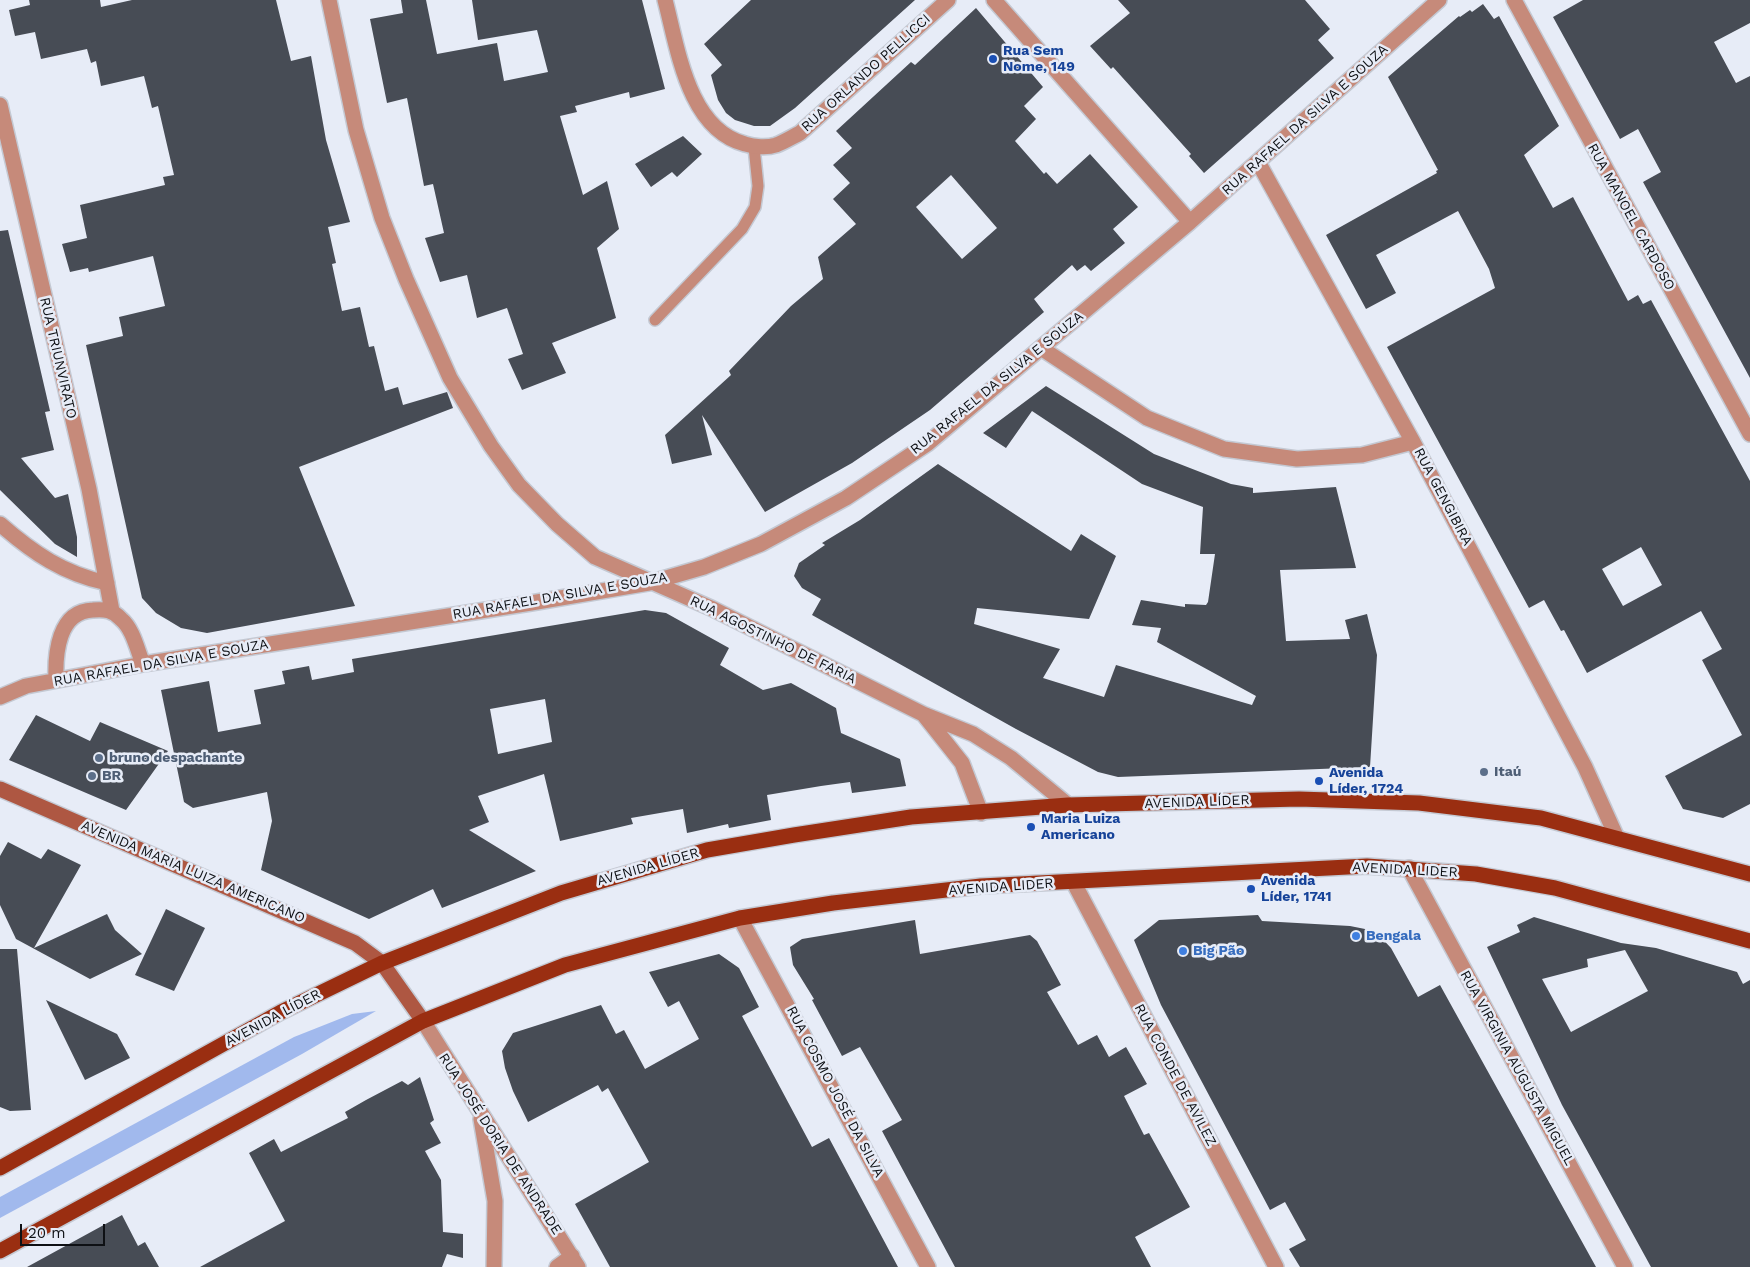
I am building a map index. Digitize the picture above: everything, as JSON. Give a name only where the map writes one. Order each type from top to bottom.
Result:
[{"type":"main road","name":"AVENIDA MARIA LUIZA AMERICANO","points":[[0,788],[348,940],[382,963]]},
{"type":"main road","name":"AVENIDA LÍDER","points":[[1,1166],[281,1012],[382,963],[561,893],[707,850],[911,817],[1068,805],[1299,799],[1419,803],[1541,818],[1616,838]]},
{"type":"main road","points":[[1616,838],[1750,874]]},
{"type":"main road","name":"AVENIDA LIDER","points":[[740,918],[873,898],[981,886],[1074,883],[1367,866],[1476,874],[1555,888],[1750,941]]},
{"type":"main road","points":[[0,1251],[423,1021],[565,966],[740,918]]},
{"type":"main road","points":[[382,963],[423,1021]]},
{"type":"street","name":"RUA AGOSTINHO DE FARIA","points":[[330,0],[356,130],[382,218],[406,279],[450,378],[502,462],[519,485],[557,524],[594,557],[711,608],[923,714],[973,734],[1011,758],[1068,805]]},
{"type":"street","name":"RUA ORLANDO PELLICCI","points":[[666,0],[685,75],[707,119],[729,140],[754,147],[774,145],[800,133],[948,0]]},
{"type":"street","points":[[994,0],[1190,222]]},
{"type":"street","name":"RUA RAFAEL DA SILVA E SOUZA","points":[[0,698],[26,686],[143,664],[532,604],[650,582],[704,567],[761,544],[846,498],[927,444],[1190,222],[1439,0]]},
{"type":"street","name":"RUA MANOEL CARDOSO","points":[[1514,0],[1748,424]]},
{"type":"street","name":"RUA TRIUNVIRATO","points":[[0,105],[89,489],[112,611]]},
{"type":"street","name":"RUA GENGIBIRA","points":[[1258,162],[1413,442],[1585,767],[1616,838]]},
{"type":"street","points":[[1041,348],[1147,418],[1224,449],[1297,459],[1362,455],[1413,442]]},
{"type":"street","points":[[0,524],[36,554],[61,569],[107,584]]},
{"type":"street","points":[[56,680],[57,644],[69,623],[78,614],[88,610],[112,611],[122,620],[129,630],[143,664]]},
{"type":"street","name":"RUA AGOSTINHO DE FARIA","points":[[923,714],[962,763],[981,813]]},
{"type":"street","name":"RUA VIRGINIA AUGUSTA MIGUEL","points":[[1409,868],[1625,1267]]},
{"type":"street","name":"RUA CONDE DE AVILEZ","points":[[1074,883],[1276,1267]]},
{"type":"street","name":"RUA COSMO JOSÉ DA SILVA","points":[[740,918],[928,1267]]},
{"type":"street","name":"RUA JOSÉ DORIA DE ANDRADE","points":[[423,1021],[575,1262]]},
{"type":"street","points":[[480,1113],[495,1201],[494,1267]]},
{"type":"street","points":[[557,1267],[575,1262]]},
{"type":"lane","points":[[655,320],[742,229],[755,207],[758,186],[754,147]]},
{"type":"shaded area","points":[[376,1011],[302,1054],[0,1218],[0,1197],[294,1037],[352,1014]]},
{"type":"building","points":[[29,0],[100,0],[101,7],[132,0],[276,0],[291,61],[311,56],[326,140],[350,222],[328,227],[336,263],[332,264],[342,311],[360,307],[369,347],[374,346],[385,391],[398,387],[403,405],[447,392],[453,408],[299,467],[355,606],[207,633],[181,628],[156,613],[142,598],[86,345],[123,336],[119,317],[165,306],[153,256],[89,272],[88,268],[70,272],[62,244],[87,238],[80,205],[165,185],[163,177],[174,175],[158,106],[152,108],[144,76],[101,86],[96,61],[91,63],[87,49],[41,59],[35,32],[15,36],[9,10],[30,5]]},
{"type":"building","points":[[401,0],[426,0],[437,54],[497,43],[504,81],[548,72],[537,30],[478,40],[472,0],[642,0],[665,89],[630,98],[629,92],[575,106],[577,112],[560,116],[583,195],[607,181],[619,229],[597,248],[616,318],[552,343],[566,373],[522,390],[508,359],[523,354],[507,308],[477,318],[467,275],[440,282],[425,238],[444,233],[433,184],[424,186],[407,98],[387,103],[370,19],[403,13]]},
{"type":"building","points":[[751,0],[915,0],[795,108],[770,126],[754,126],[735,120],[726,113],[718,100],[711,75],[722,65],[704,44]]},
{"type":"building","points":[[1118,0],[1305,0],[1330,29],[1318,40],[1334,58],[1204,173],[1189,156],[1191,154],[1113,67],[1111,69],[1090,46],[1130,13]]},
{"type":"building","points":[[1583,0],[1750,0],[1750,23],[1714,42],[1736,83],[1750,76],[1750,378],[1643,182],[1661,172],[1638,129],[1620,139],[1553,17]]},
{"type":"building","points":[[1483,4],[1494,19],[1499,16],[1559,126],[1524,155],[1553,208],[1573,197],[1628,301],[1638,295],[1643,304],[1651,300],[1750,481],[1750,804],[1723,818],[1683,809],[1665,776],[1742,735],[1702,660],[1722,649],[1701,611],[1587,673],[1564,630],[1561,631],[1544,600],[1529,608],[1387,347],[1495,288],[1489,269],[1458,211],[1376,255],[1396,293],[1366,309],[1326,235],[1437,173],[1436,171],[1438,170],[1388,77],[1459,16],[1470,10],[1472,12]],"holes":[[[1641,547],[1662,585],[1623,606],[1602,569]]]},
{"type":"building","points":[[976,8],[1043,87],[1024,106],[1036,119],[1015,141],[1044,174],[1046,172],[1057,184],[1090,154],[1138,207],[1113,229],[1125,243],[1091,271],[1085,265],[1077,271],[1072,265],[1034,299],[1044,312],[930,410],[852,463],[765,512],[702,415],[712,455],[672,464],[665,435],[731,375],[729,371],[791,306],[823,279],[818,257],[856,224],[833,199],[850,183],[833,165],[852,148],[836,131],[911,62],[915,65]],"holes":[[[951,175],[997,228],[962,259],[916,207]]]},
{"type":"building","points":[[683,136],[702,154],[677,177],[672,172],[651,187],[635,164]]},
{"type":"building","points":[[8,230],[50,411],[45,412],[54,450],[21,458],[55,498],[68,494],[77,537],[77,557],[55,544],[0,490],[0,231]]},
{"type":"building","points":[[1046,386],[1154,454],[1231,484],[1253,488],[1253,493],[1336,487],[1356,568],[1280,570],[1286,641],[1350,639],[1345,620],[1367,614],[1377,655],[1370,767],[1118,777],[1098,772],[1016,729],[812,615],[821,599],[802,588],[794,576],[799,563],[825,545],[822,543],[860,520],[938,464],[1071,551],[1081,534],[1116,556],[1089,619],[977,608],[974,624],[1060,649],[1043,678],[1104,697],[1116,665],[1252,705],[1256,696],[1157,642],[1161,628],[1132,625],[1141,600],[1185,607],[1185,604],[1206,605],[1208,602],[1215,554],[1200,554],[1203,507],[1142,484],[1032,411],[1006,448],[983,433]]},
{"type":"building","points":[[645,610],[666,613],[729,648],[720,665],[763,690],[791,683],[836,708],[841,733],[900,759],[906,786],[852,793],[850,782],[767,795],[771,820],[729,828],[728,824],[687,833],[683,809],[631,818],[633,824],[560,841],[544,774],[478,796],[489,822],[469,830],[536,871],[442,908],[433,889],[369,919],[261,870],[272,821],[267,792],[193,808],[184,802],[161,690],[209,681],[218,732],[261,724],[254,690],[285,684],[282,671],[309,666],[312,680],[354,672],[352,659]],"holes":[[[545,699],[552,742],[498,754],[490,709]]]},
{"type":"building","name":"BR","points":[[36,715],[90,741],[100,722],[168,751],[126,810],[9,760]]},
{"type":"building","points":[[8,842],[41,859],[48,849],[81,865],[34,948],[107,914],[115,930],[142,954],[90,979],[16,939],[0,905],[0,856]]},
{"type":"building","points":[[166,909],[205,928],[174,991],[135,975]]},
{"type":"building","points":[[1258,915],[1262,921],[1350,926],[1375,931],[1391,948],[1418,997],[1440,985],[1596,1267],[1300,1267],[1289,1249],[1306,1240],[1285,1202],[1270,1210],[1161,1005],[1134,940],[1159,920]]},
{"type":"building","points":[[1534,917],[1621,943],[1656,948],[1737,972],[1743,984],[1750,980],[1750,1267],[1651,1267],[1562,1105],[1487,947],[1520,932],[1517,925]],"holes":[[[1625,950],[1648,991],[1571,1032],[1542,979],[1588,967],[1587,959]]]},
{"type":"building","points":[[915,920],[920,954],[1030,935],[1037,941],[1061,985],[1047,992],[1078,1045],[1097,1035],[1109,1057],[1126,1047],[1147,1084],[1124,1096],[1144,1135],[1149,1133],[1190,1207],[1135,1237],[1151,1267],[955,1267],[882,1131],[902,1120],[860,1047],[842,1056],[812,1000],[814,999],[793,965],[790,947],[802,939]]},
{"type":"building","points":[[0,949],[17,949],[31,1110],[10,1111],[0,1107]]},
{"type":"building","points":[[719,954],[739,968],[759,1007],[742,1016],[812,1147],[829,1138],[898,1267],[610,1267],[575,1204],[649,1162],[608,1088],[602,1092],[598,1085],[528,1122],[513,1091],[505,1068],[502,1051],[513,1033],[601,1005],[616,1034],[624,1030],[645,1069],[699,1039],[679,1001],[668,1007],[649,972]]},
{"type":"building","points":[[46,1000],[117,1034],[130,1058],[85,1080]]},
{"type":"building","points":[[420,1077],[434,1120],[430,1123],[441,1143],[425,1151],[441,1180],[443,1232],[463,1234],[463,1258],[447,1254],[442,1267],[200,1267],[285,1221],[249,1153],[274,1139],[281,1152],[348,1118],[345,1112],[366,1100],[402,1081],[408,1085]]},
{"type":"building","points":[[122,1215],[138,1246],[145,1242],[159,1267],[27,1267]]},
{"type":"place","name":"Rua Sem Nome, 149","points":[[993,59]]},
{"type":"place","name":"bruno despachante","points":[[99,758]]},
{"type":"place","name":"Itaú","points":[[1484,772]]},
{"type":"place","name":"BR","points":[[92,776]]},
{"type":"place","name":"Avenida Líder, 1724","points":[[1319,781]]},
{"type":"place","name":"Maria Luiza Americano","points":[[1031,827]]},
{"type":"place","name":"Avenida Líder, 1741","points":[[1251,889]]},
{"type":"place","name":"Bengala","points":[[1356,936]]},
{"type":"place","name":"Big Pão","points":[[1183,951]]}]
